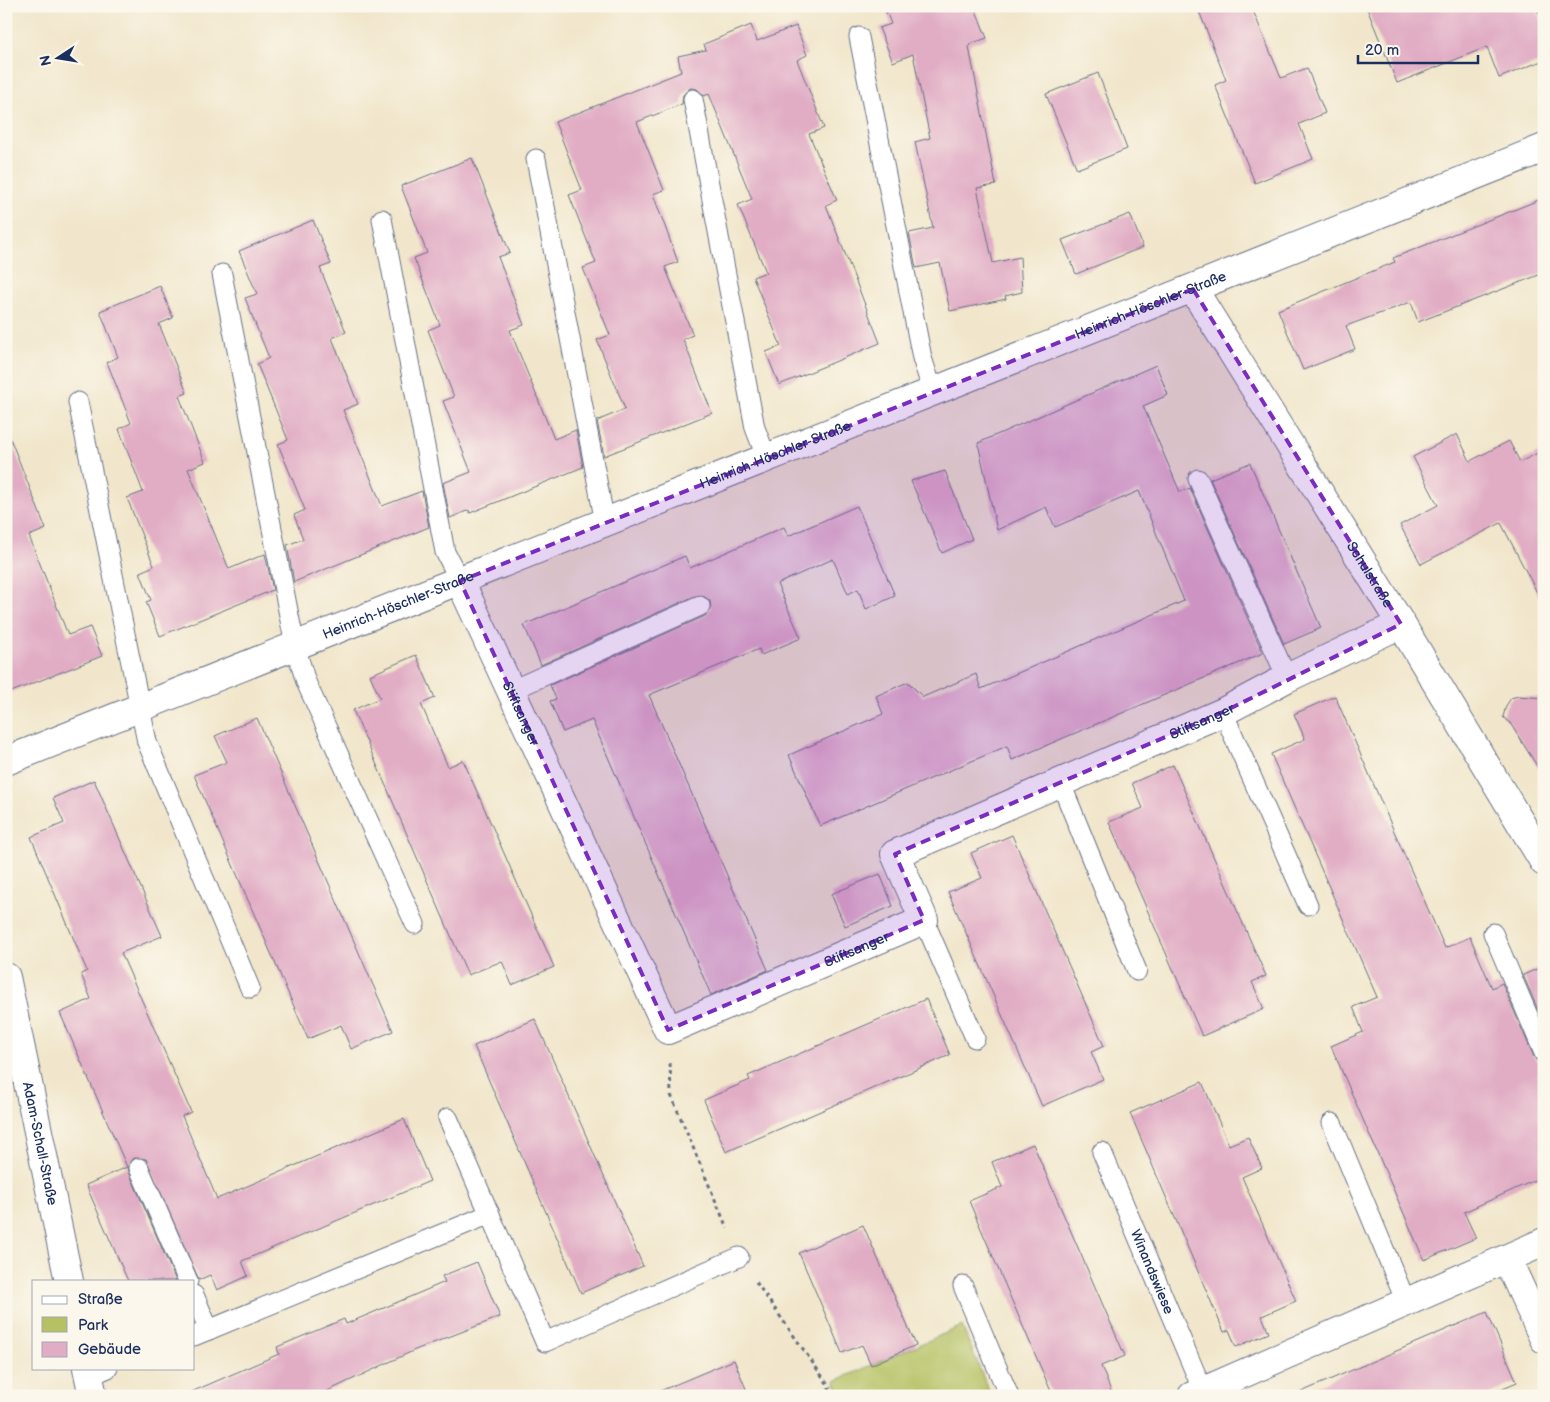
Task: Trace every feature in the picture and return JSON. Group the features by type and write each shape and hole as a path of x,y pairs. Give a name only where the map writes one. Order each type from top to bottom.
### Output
{"street":[{"name":"Heinrich-Höschler-Straße","path":"6,761 1544,148"},
{"name":"Schulstraße","path":"1193,289 1401,624 1544,862"},
{"name":"Stiftsanger","path":"460,581 668,1030 924,920 895,854 1223,712 1287,678 1401,624"},
{"name":"Adam-Schall-Straße","path":"6,977 69,1280"},
{"name":"Winandswiese","path":"1197,1393 1544,1242"},
{"path":"1507,1259 1544,1339"}],"lane":[{"path":"859,37 922,358 933,392"},
{"path":"693,98 755,428 767,458"},
{"path":"536,160 605,523"},
{"path":"382,219 445,552 460,581"},
{"path":"222,274 296,646 306,682 415,924"},
{"path":"78,402 147,742 250,988"},
{"path":"1198,479 1287,678"},
{"path":"512,690 700,606"},
{"path":"1223,712 1308,905"},
{"path":"1060,781 1137,971"},
{"path":"924,920 975,1038"},
{"path":"1493,933 1544,1053"},
{"path":"448,1118 545,1342 739,1257"},
{"path":"1332,1124 1406,1302"},
{"name":"Winandswiese","path":"1102,1152 1197,1393"},
{"path":"139,1168 188,1280"},
{"path":"195,1300 201,1333 490,1214"},
{"path":"964,1286 1009,1396"}],"path":[{"path":"668,1030 671,1095 739,1257 829,1386 830,1396"}],"highlighted area":[{"path":"1193,289 1401,624 1223,712 895,854 924,920 668,1030 460,581"}],"green space":[{"path":"962,1326 991,1396 842,1396 835,1381"}],"building":[{"path":"884,6 974,6 987,38 970,44 969,47 996,185 977,188 993,263 1020,257 1022,292 1005,296 1006,299 950,311 940,263 916,268 909,233 933,228 915,142 930,138 913,54 893,62 879,28 891,24"},
{"path":"1197,6 1251,6 1281,78 1307,68 1325,113 1299,124 1313,159 1255,183 1215,85 1226,80"},
{"path":"1366,6 1536,6 1544,26 1544,60 1499,78 1487,47 1397,83"},
{"path":"751,25 757,41 796,26 807,55 797,60 824,128 809,134 837,200 826,205 880,343 779,385 766,352 781,346 753,277 766,272 738,205 752,199 709,94 704,96 697,89 690,88 683,95 682,104 637,122 664,190 653,194 678,262 665,267 693,335 683,339 712,413 604,456 597,421 625,409 597,340 610,335 583,268 596,263 569,195 582,190 555,122 681,72 678,56 706,50 704,44"},
{"path":"1098,73 1127,149 1077,169 1046,94"},
{"path":"472,158 510,253 498,257 524,325 510,330 554,439 576,430 583,467 470,513 469,510 450,518 443,483 471,472 443,401 454,397 428,330 440,325 414,258 427,253 401,186"},
{"path":"1544,198 1544,273 1418,322 1411,302 1346,326 1355,349 1303,370 1278,310 1395,262 1393,258"},
{"path":"1130,214 1143,247 1076,274 1062,240"},
{"path":"313,220 331,264 320,268 346,332 332,338 358,404 343,410 382,506 422,491 429,527 294,582 287,545 303,539 294,515 305,510 278,444 288,440 257,364 269,358 245,298 257,294 239,251"},
{"path":"160,286 173,318 159,324 187,393 179,396 205,462 188,469 229,569 265,554 273,590 160,636 146,602 151,600 140,572 154,566 127,498 143,492 119,429 131,423 107,362 118,357 100,311"},
{"path":"1156,365 1168,395 1143,406 1180,492 1190,488 1263,653 1012,760 1007,746 820,826 789,755 883,714 876,696 908,682 923,697 976,674 981,689 1184,601 1139,491 1055,527 1046,507 997,530 978,443"},
{"path":"6,433 8,433 46,529 29,536 68,635 90,627 102,656 6,694"},
{"path":"1457,434 1470,461 1509,441 1520,462 1544,450 1544,606 1501,523 1421,564 1400,525 1438,505 1413,457"},
{"path":"1250,463 1321,628 1284,644 1210,479"},
{"path":"945,471 972,539 942,553 911,481"},
{"path":"857,506 895,596 866,609 858,589 848,594 833,559 777,584 801,638 761,655 759,649 649,695 768,970 711,995 592,720 563,732 550,701 556,699 550,685 705,616 711,608 710,601 702,595 695,596 541,665 524,625 685,556 690,568 784,527 788,536"},
{"path":"416,655 435,698 421,704 448,767 463,760 554,967 512,985 502,961 468,975 353,710 380,698 370,675"},
{"path":"1335,696 1445,948 1470,937 1492,988 1502,983 1534,1057 1538,1062 1544,1064 1544,1176 1464,1212 1476,1238 1424,1260 1331,1046 1363,1032 1353,1007 1377,997 1271,754 1305,739 1294,714"},
{"path":"1518,696 1544,698 1544,777 1510,723 1503,717 1506,706 1511,698"},
{"path":"257,718 393,1031 351,1049 341,1025 308,1039 194,775 227,762 215,736"},
{"path":"1173,765 1266,976 1252,982 1264,1009 1202,1036 1109,822 1143,808 1132,783"},
{"path":"94,780 162,936 121,953 191,1112 182,1116 217,1199 404,1119 430,1181 242,1261 248,1276 217,1290 210,1275 199,1280 146,1159 134,1158 128,1166 129,1172 176,1280 128,1280 86,1185 127,1167 60,1013 91,999 81,974 87,971 31,837 64,823 53,798"},
{"path":"1012,835 1104,1046 1091,1052 1103,1079 1042,1106 948,892 982,878 971,853"},
{"path":"880,874 893,906 845,926 831,894"},
{"path":"1544,966 1544,1024 1523,975"},
{"path":"926,999 950,1055 726,1152 704,1100 750,1080 748,1076"},
{"path":"535,1019 643,1266 581,1293 474,1046"},
{"path":"1202,1082 1229,1145 1248,1137 1262,1168 1242,1177 1296,1301 1262,1316 1269,1333 1236,1347 1229,1330 1224,1332 1130,1113"},
{"path":"1033,1144 1125,1356 1101,1366 1113,1396 1053,1396 969,1201 1002,1187 992,1162"},
{"path":"863,1225 916,1345 871,1365 862,1345 842,1353 799,1253"},
{"path":"477,1262 500,1317 415,1350 317,1396 182,1396 279,1354 277,1347 344,1319 346,1324 445,1282 442,1276"},
{"path":"1487,1312 1517,1382 1484,1396 1292,1396"},
{"path":"734,1360 749,1396 648,1396"}]}
